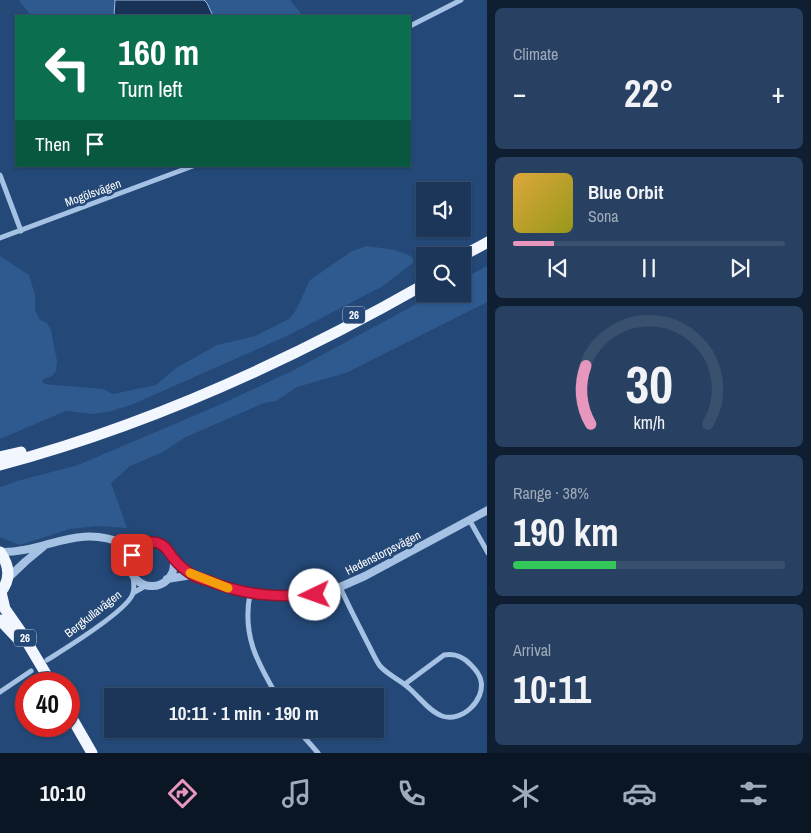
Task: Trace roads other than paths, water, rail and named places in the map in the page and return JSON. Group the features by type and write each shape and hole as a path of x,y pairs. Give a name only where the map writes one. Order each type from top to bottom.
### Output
{"highway":[{"path":"471,251 487,242"},
{"path":"471,258 487,249"},
{"name":"26","path":"0,457 83,433 167,403 282,353 416,281"},
{"name":"26","path":"0,466 122,427 221,388 338,332 416,289"},
{"path":"0,552 8,568 8,578"},
{"name":"26","path":"8,578 6,586 1,593 5,609 45,672"},
{"name":"26","path":"0,620 27,652 39,672"},
{"path":"80,732 92,753"},
{"path":"77,737 86,753"}],"street":[{"path":"411,25 449,3 461,0"},
{"name":"Mogölsvägen","path":"0,238 191,167"},
{"path":"0,175 21,230"},
{"name":"Hedenstorpsvägen","path":"173,558 192,575 250,594 280,596 315,595 365,576 487,510"},
{"path":"470,520 487,553"},
{"path":"0,552 19,552 70,538 94,536 109,538 124,544 153,542 164,546 173,558 173,569 167,579"},
{"path":"130,561 136,550 146,543"},
{"path":"8,578 47,544"},
{"path":"124,544 133,574 139,581 147,585"},
{"name":"Bergkullavägen","path":"47,660 78,641 125,605 133,593 133,574"},
{"path":"133,593 147,585 158,584 167,579 192,575"},
{"path":"340,587 379,665 391,676 406,684 435,712 444,717 451,717 468,711 479,698 482,682 480,676 469,663 459,656 451,654 444,655 406,684"},
{"path":"250,594 247,624 250,640 272,688"},
{"path":"0,692 30,671"},
{"path":"306,738 318,753"}]}
